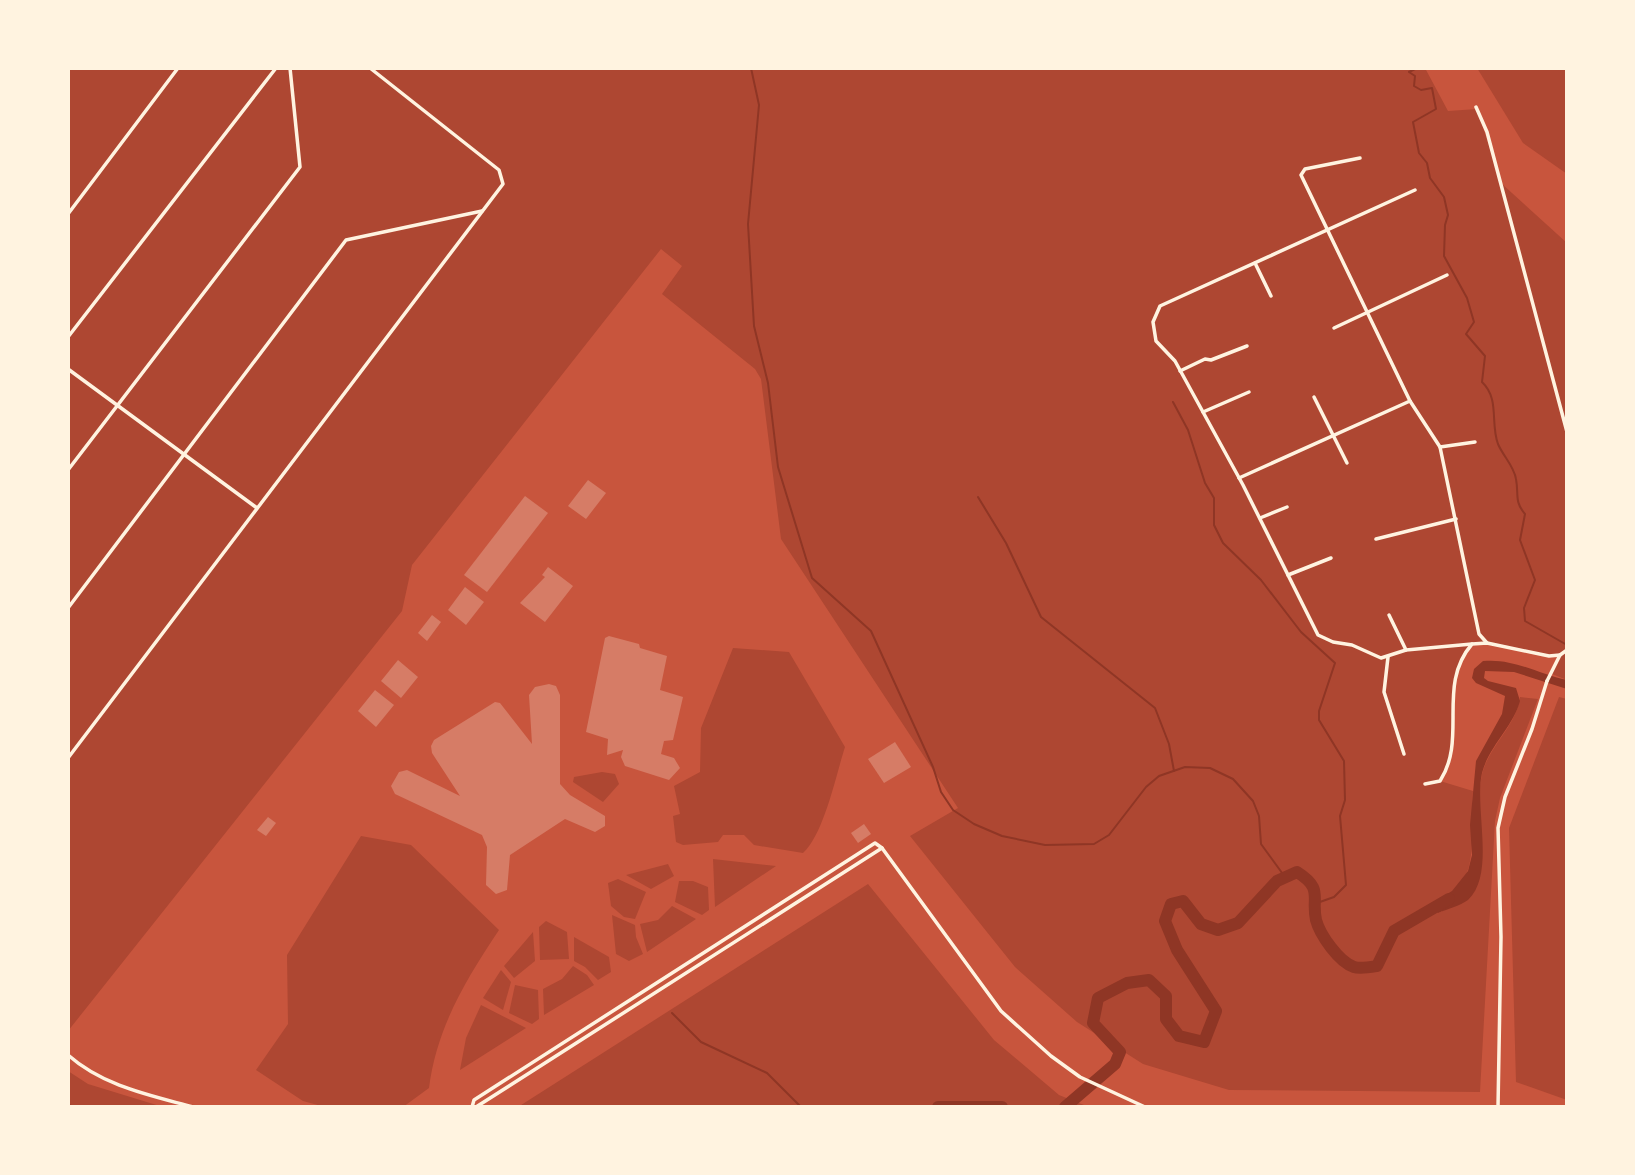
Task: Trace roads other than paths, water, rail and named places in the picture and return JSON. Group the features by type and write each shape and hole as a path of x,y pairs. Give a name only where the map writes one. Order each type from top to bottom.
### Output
{"street":[{"path":"68,214 178,68"},
{"path":"68,337 276,68"},
{"path":"68,470 300,167 290,68"},
{"path":"68,758 503,184 499,170 370,68"},
{"path":"1476,107 1487,132 1567,432"},
{"path":"1360,158 1302,171 1303,180 1410,401 1440,447 1479,634 1487,643"},
{"path":"1415,190 1160,306 1153,322 1156,341 1180,371 1203,412 1318,635 1334,642 1352,645 1374,656 1388,657 1406,650 1487,643 1549,656 1560,655"},
{"path":"68,608 346,240 482,211"},
{"path":"1255,264 1271,296"},
{"path":"1334,328 1447,275"},
{"path":"1180,371 1205,359 1211,360 1247,346"},
{"path":"68,369 257,508"},
{"path":"1203,412 1249,392"},
{"path":"1314,397 1347,463"},
{"path":"1239,478 1410,401"},
{"path":"1440,447 1475,442"},
{"path":"1259,518 1287,506"},
{"path":"1376,538 1456,519"},
{"path":"1288,575 1331,558"},
{"path":"1389,615 1406,650"},
{"path":"1425,784 1440,781 1450,766 1454,674 1461,657 1472,644"},
{"path":"1500,1107 1498,828 1505,797 1532,729 1550,673 1560,655 1567,650"},
{"path":"1388,657 1384,692 1404,754"},
{"path":"474,1107 474,1100 875,843 882,848 1001,1011 1051,1056 1080,1077 1145,1107"},
{"path":"474,1107 882,848"},
{"path":"68,1055 89,1073 104,1080 193,1107"}],"waterway":[{"path":"751,68 759,105 748,224 754,326 768,383 778,467 812,578 871,631 933,767 941,792 953,810 974,824 1002,836 1045,845 1094,844 1109,835 1146,787 1159,776 1185,767 1210,768 1233,779 1253,801 1259,816 1261,844 1285,877"},
{"path":"1417,68 1409,72 1415,76 1414,86 1421,90 1432,88 1436,109 1413,122 1419,153 1427,163 1430,178 1444,197 1448,215 1444,256 1467,298 1474,322 1466,334 1485,356 1482,382 1491,396 1498,444 1515,474 1518,501 1525,514 1520,540 1535,580 1524,608 1525,621 1567,645"},
{"path":"1173,402 1188,430 1205,483 1214,498 1214,525 1223,543 1261,580 1301,632 1335,663 1319,711 1319,720 1344,761 1345,800 1340,816 1346,885 1334,897 1317,903"},
{"path":"978,497 1006,543 1041,617 1155,708 1169,744 1174,771"},
{"path":"1065,1107 1115,1064 1120,1052 1093,1023 1098,998 1127,983 1149,980 1166,996 1166,1019 1179,1036 1204,1042 1216,1011 1177,950 1165,921 1171,904 1183,901 1201,924 1218,930 1238,923 1277,881 1297,872 1311,883 1314,889 1316,920 1326,940 1348,964 1362,968 1377,966 1394,931 1449,899"},
{"path":"672,1013 701,1042 767,1073 801,1107"},
{"path":"68,1105 74,1107"},
{"path":"938,1107 1002,1107"}]}
